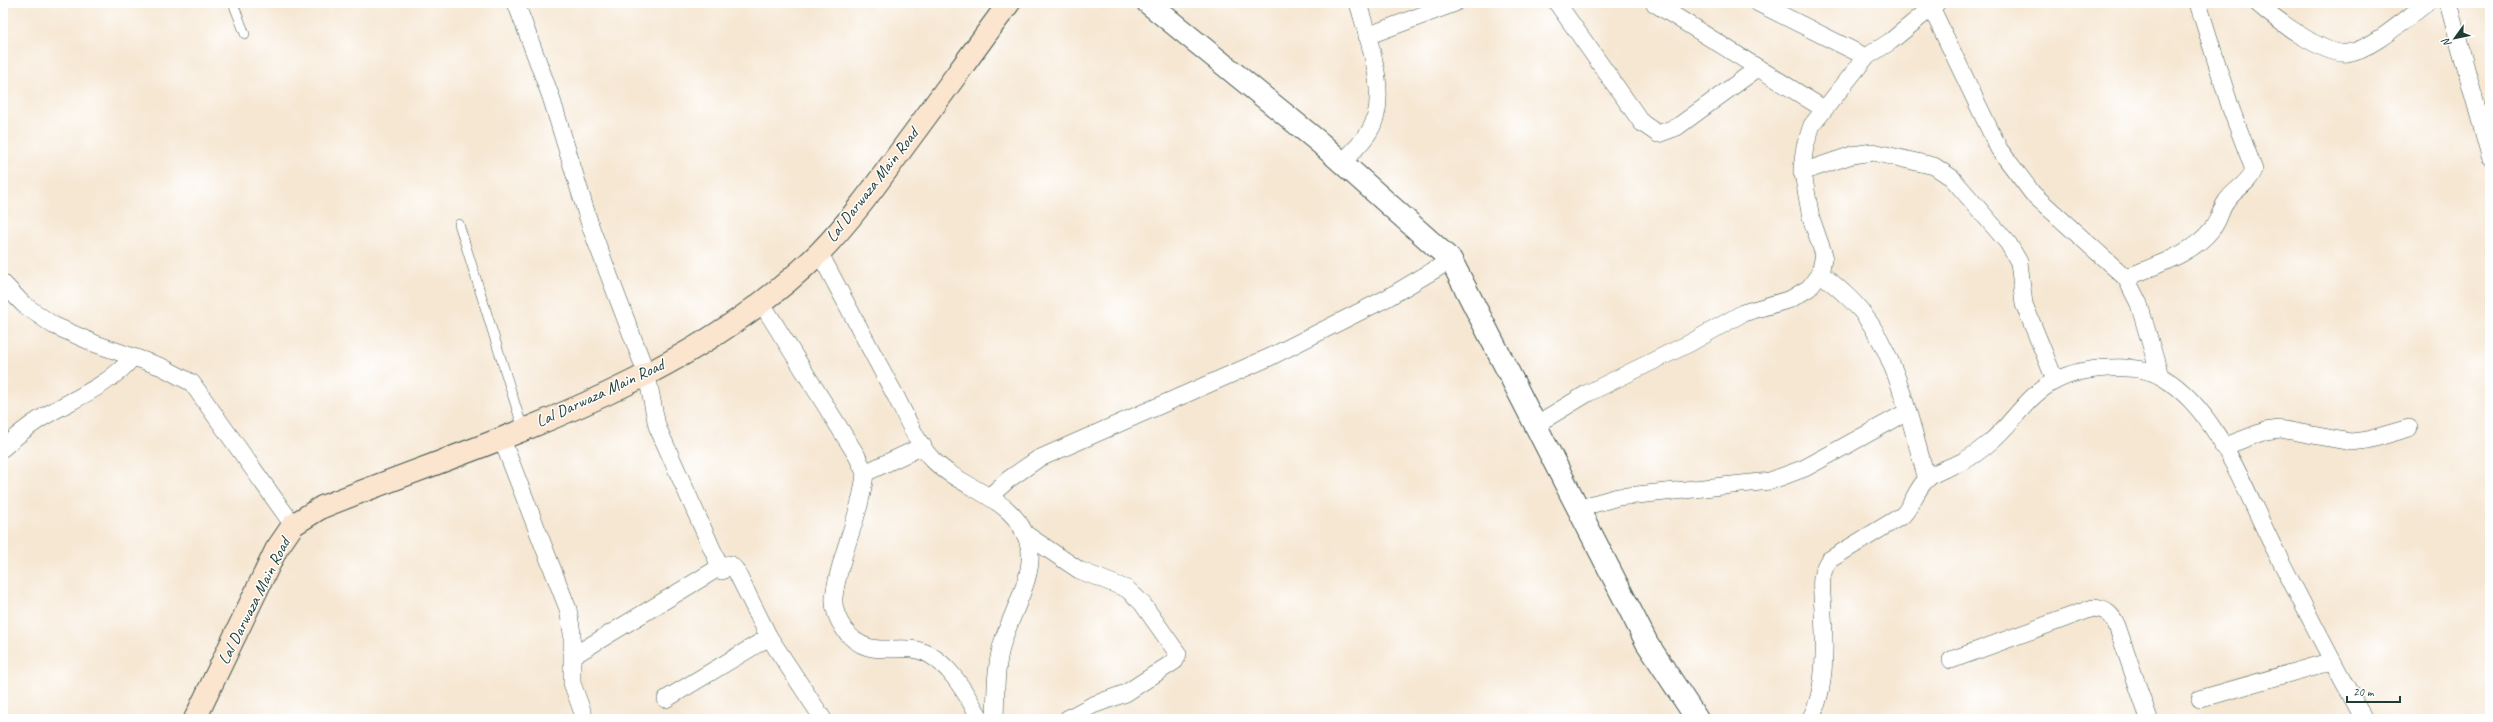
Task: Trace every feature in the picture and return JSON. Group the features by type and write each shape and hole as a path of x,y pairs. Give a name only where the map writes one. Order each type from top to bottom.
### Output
{"main road":[{"name":"Lal Darwaza Main Road","path":"195,719 276,550 293,525 322,507 568,412 647,375 751,310 819,252 852,216 1009,3"}],"street":[{"path":"516,3 551,97 591,228 647,375 657,426 721,569"},
{"path":"1148,3 1342,163 1451,260 1537,424 1647,643 1697,719"},
{"path":"1342,163 1370,132 1378,107 1377,80 1358,3"},
{"path":"1367,36 1454,3"},
{"path":"1557,3 1642,123 1658,134 1677,127 1758,68"},
{"path":"1654,3 1824,109"},
{"path":"1758,3 1866,57"},
{"path":"2126,278 2177,256 2203,240 2213,228 2226,201 2250,179 2254,170 2231,110 2198,3"},
{"path":"2257,3 2317,44 2334,52 2346,54 2375,41 2427,3"},
{"path":"2448,3 2490,156"},
{"path":"1537,424 1588,393 1690,343 1743,313 1791,299 1809,288 1820,273 1824,255 1811,218 1802,172 1805,146 1812,125 1866,57 1892,41 1933,5 1999,149 2033,194 2126,278 2139,304 2160,376"},
{"path":"1802,172 1863,152 1873,152 1934,166 1948,174 2008,243 2019,262 2024,304 2055,380"},
{"path":"819,252 923,446 942,468 990,496 1016,519 1029,546 1030,561 1026,580 1002,642 997,669 995,719"},
{"path":"990,496 1009,479 1038,459 1270,357 1387,298 1451,260"},
{"path":"1820,273 1850,298 1880,339 1895,372 1927,479"},
{"path":"3,283 23,304 53,326 96,344 179,374 192,383 293,525"},
{"path":"761,302 857,456 865,473 834,598 840,622 849,635 868,648 916,651 938,660 956,681 981,719"},
{"path":"3,448 39,420 121,372 133,357"},
{"path":"1810,719 1820,692 1824,614 1821,583 1824,568 1829,560 1903,515 1910,507 1927,479 1964,461 1990,443 2021,407 2038,391 2055,380 2073,373 2094,369 2127,368 2160,376 2181,391 2203,414 2223,447 2332,661 2364,719"},
{"path":"1579,508 1618,497 1770,481 1805,468 1907,412"},
{"path":"2223,447 2250,436 2280,429 2350,442 2368,440 2409,428"},
{"path":"501,437 563,592 571,621 573,656 572,683 585,719"},
{"path":"865,473 923,446"},
{"path":"1024,533 1079,570 1127,589 1142,603 1178,654 1175,661 1131,690 1094,705 1067,719"},
{"path":"573,656 730,564 735,569 769,637 823,719"},
{"path":"1950,660 2093,608 2102,609 2113,616 2149,719"},
{"path":"666,699 769,637"},
{"path":"2200,699 2332,661"}],"lane":[{"path":"233,3 245,34"},
{"path":"459,224 523,429"}]}
